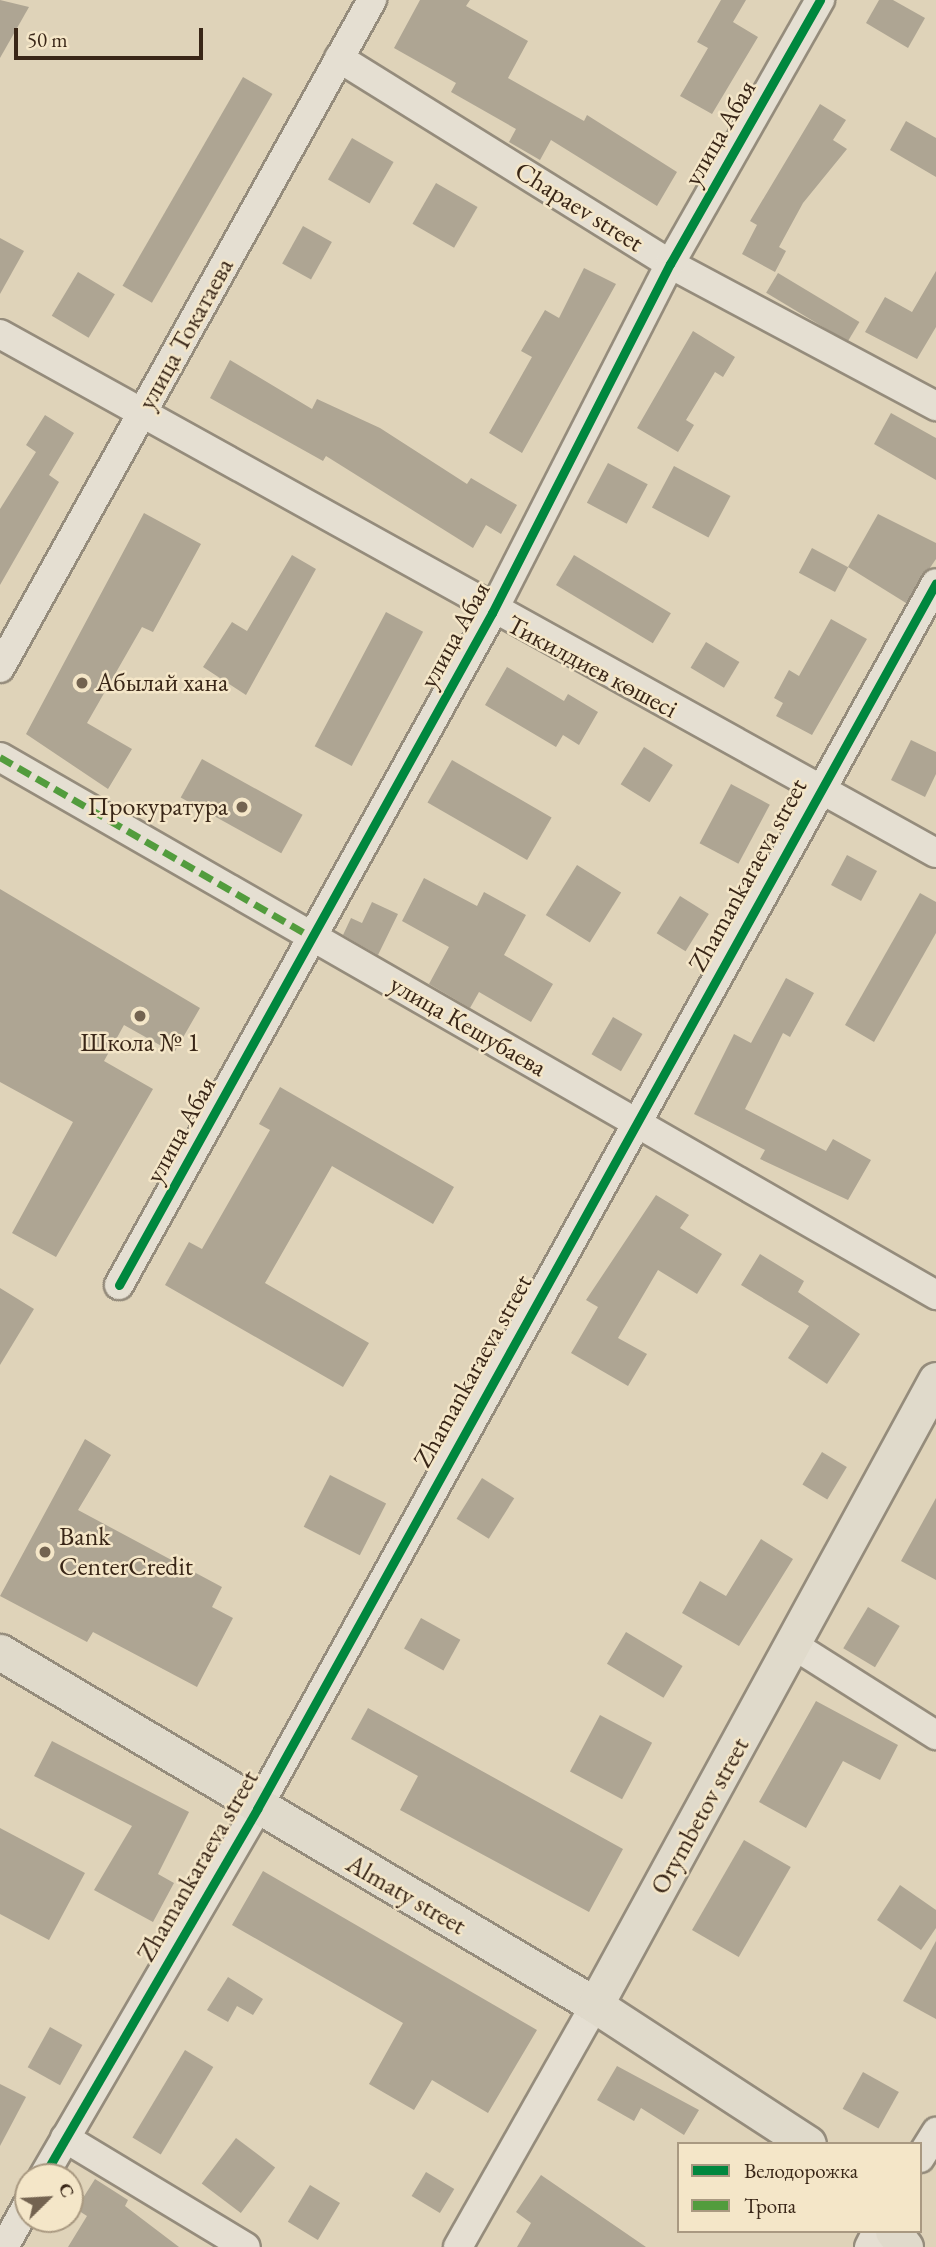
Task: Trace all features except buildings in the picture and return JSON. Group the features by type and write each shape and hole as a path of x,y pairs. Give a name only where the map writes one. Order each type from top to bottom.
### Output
{"main road":[{"name":"Orymbetov street","path":"595,2005 795,1646 936,1380"},
{"name":"Almaty street","path":"0,1652 257,1809 595,2005 805,2142"}],"street":[{"name":"улица Токатаева","path":"0,668 372,0"},
{"name":"улица Абая","path":"119,1285 492,613 670,264 820,0"},
{"name":"Chapaev street","path":"339,58 670,264 936,406"},
{"name":"Тикилдиев көшесі","path":"0,334 492,613 936,853"},
{"name":"Zhamankaraeva street","path":"51,2163 257,1809 634,1120 936,583"},
{"name":"улица Кешубаева","path":"0,757 936,1296"},
{"path":"795,1646 936,1735"},
{"name":"Orymbetov street","path":"458,2247 595,2005"},
{"path":"922,2155 936,2132"},
{"path":"65,2138 246,2247"},
{"path":"4,2247 14,2229"}],"marked path":[{"path":"0,757 312,937"}],"cycle path":[{"path":"119,1285 492,613 670,264 820,0"},
{"path":"51,2163 257,1809 936,583"}],"place":[{"name":"Абылай хана","path":"82,683"},
{"name":"Прокуратура","path":"242,807"},
{"name":"Школа № 1","path":"140,1016"},
{"name":"Bank CenterCredit","path":"45,1552"}]}
